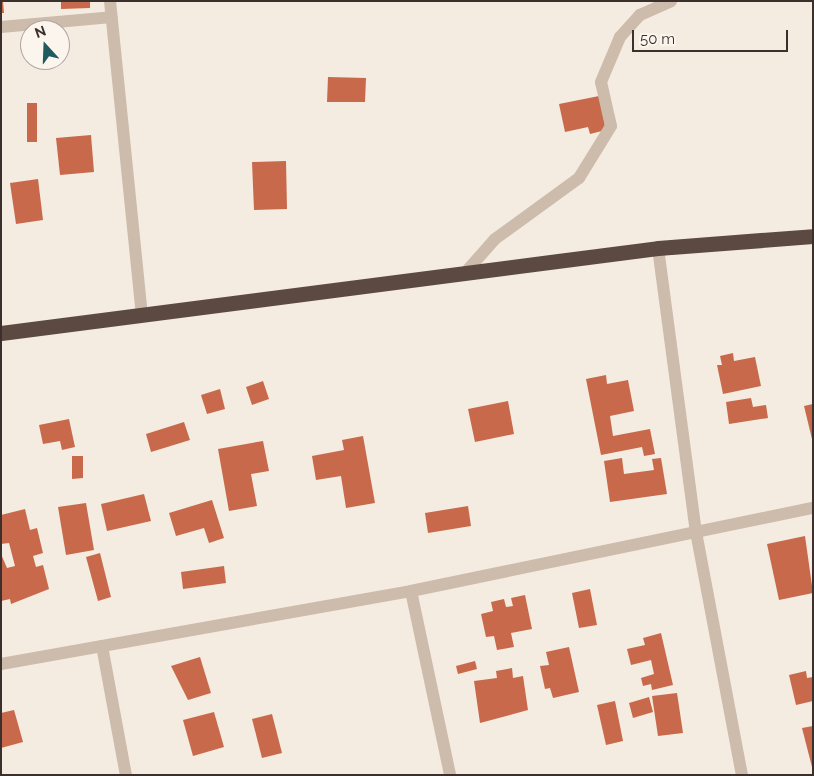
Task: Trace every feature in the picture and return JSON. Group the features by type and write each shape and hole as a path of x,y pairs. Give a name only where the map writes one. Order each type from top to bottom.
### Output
{"highway":[{"path":"1,333 658,248 813,236"}],"street":[{"path":"110,1 142,314"},
{"path":"466,273 496,239 579,178 611,126 602,82 620,37 640,14 671,1"},
{"path":"1,27 112,17"},
{"path":"658,248 696,532 742,775"},
{"path":"1,664 411,591 813,508"},
{"path":"411,591 450,775"},
{"path":"102,646 126,775"}],"building":[{"path":"1,1 3,1 4,13 1,13"},
{"path":"61,1 90,1 90,8 61,9"},
{"path":"328,77 366,78 365,102 327,102"},
{"path":"599,96 606,130 590,134 588,127 565,132 559,104"},
{"path":"27,103 37,103 37,142 27,142"},
{"path":"91,135 94,172 60,175 56,138"},
{"path":"286,161 287,209 254,210 252,162"},
{"path":"38,179 43,220 16,224 10,183"},
{"path":"733,353 734,361 755,357 761,386 723,394 717,365 722,365 720,356"},
{"path":"606,375 607,384 628,380 634,411 610,416 613,436 650,429 655,454 644,456 642,447 601,455 586,379"},
{"path":"263,381 269,399 252,405 246,387"},
{"path":"220,389 225,409 207,414 201,395"},
{"path":"751,398 753,407 766,405 768,418 729,424 726,402"},
{"path":"508,401 514,434 475,442 468,409"},
{"path":"813,404 813,439 812,439 804,406"},
{"path":"69,419 75,447 62,450 60,441 43,444 39,425"},
{"path":"184,422 190,440 151,452 146,434"},
{"path":"363,436 375,503 346,508 341,476 316,480 312,456 344,450 342,440"},
{"path":"263,441 269,471 251,474 257,506 229,511 218,449"},
{"path":"72,456 83,456 83,478 72,479"},
{"path":"622,458 624,474 654,470 652,459 661,458 667,494 610,502 604,461"},
{"path":"144,494 151,521 107,531 101,504"},
{"path":"212,500 224,538 209,543 204,528 176,536 169,513"},
{"path":"86,503 94,550 66,555 58,507"},
{"path":"468,506 471,526 428,533 425,513"},
{"path":"25,509 30,530 37,528 43,553 33,556 36,567 43,565 49,589 11,604 10,599 1,601 1,554 7,568 15,566 9,543 1,544 1,515"},
{"path":"805,536 813,593 779,600 767,544"},
{"path":"100,553 111,597 98,601 86,557"},
{"path":"224,566 226,583 183,589 181,572"},
{"path":"590,589 597,625 579,628 572,593"},
{"path":"525,595 532,629 511,633 514,647 497,650 494,636 486,637 481,614 493,611 491,602 504,599 506,607 513,606 511,598"},
{"path":"661,633 673,685 652,690 651,684 643,686 641,678 654,674 651,660 631,665 627,649 645,645 643,638"},
{"path":"569,647 579,692 553,698 550,688 545,689 540,666 549,665 546,652"},
{"path":"200,657 211,693 188,700 171,666"},
{"path":"475,661 477,669 458,674 456,666"},
{"path":"512,668 513,678 523,676 528,710 480,723 474,681 497,678 496,671"},
{"path":"806,671 807,678 813,677 813,701 796,705 789,675"},
{"path":"677,693 683,733 658,736 652,696"},
{"path":"649,697 653,712 633,718 629,703"},
{"path":"615,701 623,741 606,745 597,705"},
{"path":"14,710 23,742 1,748 1,713"},
{"path":"214,712 224,747 193,756 183,720"},
{"path":"272,714 282,753 262,758 252,719"},
{"path":"813,726 813,767 812,767 802,728"}]}
